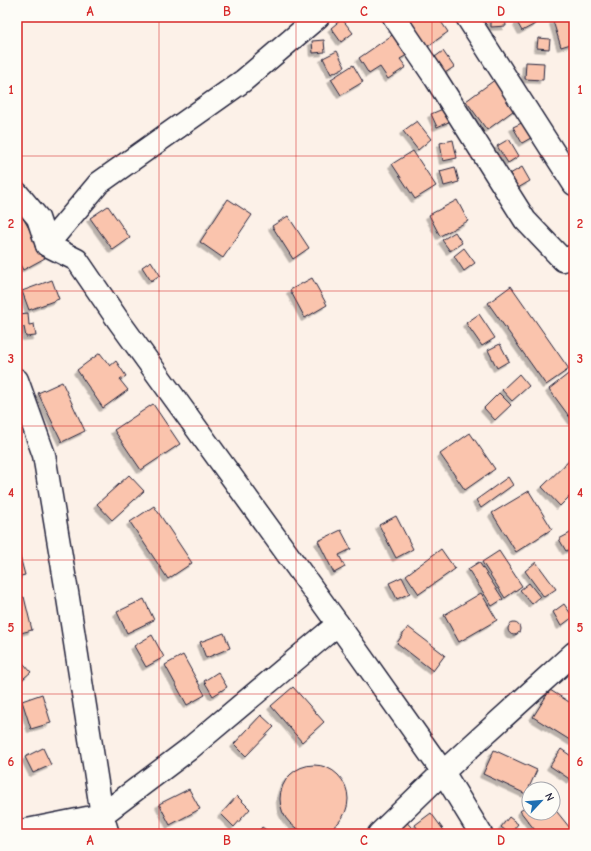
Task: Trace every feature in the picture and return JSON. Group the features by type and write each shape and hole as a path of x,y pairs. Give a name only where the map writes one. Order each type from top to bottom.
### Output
{"street":[{"path":"47,245 99,184 243,81 318,17"},
{"path":"394,17 436,78 525,220 563,260 574,256"},
{"path":"467,17 574,184"},
{"path":"17,193 38,218 47,245 77,260 118,320 443,772 481,834"},
{"path":"17,380 44,455 105,825"},
{"path":"17,832 105,825 188,750 338,624"},
{"path":"379,834 443,772 574,654"}],"building":[{"path":"412,17 438,17 448,32 424,49 405,22"},
{"path":"491,17 505,17 506,26 491,27"},
{"path":"527,17 534,17 537,23 522,31 517,22"},
{"path":"566,17 574,17 574,43 561,47 553,21"},
{"path":"342,19 353,33 341,42 331,28"},
{"path":"398,31 412,52 400,59 406,67 388,79 380,67 369,74 359,58"},
{"path":"538,38 550,39 549,49 537,48"},
{"path":"324,40 325,52 313,53 312,41"},
{"path":"337,51 345,67 331,74 323,58"},
{"path":"443,51 454,67 442,75 431,60"},
{"path":"526,62 544,63 543,80 525,79"},
{"path":"353,65 363,82 341,95 331,79"},
{"path":"496,79 517,108 487,130 466,101"},
{"path":"445,108 451,121 437,127 431,114"},
{"path":"528,120 536,135 522,143 513,127"},
{"path":"417,121 431,139 418,150 403,131"},
{"path":"509,139 519,156 508,163 497,146"},
{"path":"453,140 457,158 443,161 440,143"},
{"path":"413,151 436,186 415,199 392,164"},
{"path":"455,167 459,182 444,186 440,171"},
{"path":"522,167 530,181 518,188 510,174"},
{"path":"228,199 252,215 223,258 200,242"},
{"path":"457,200 468,221 440,236 429,215"},
{"path":"108,206 130,238 113,250 90,218"},
{"path":"21,214 45,258 23,270 17,259 17,216"},
{"path":"288,216 309,248 293,259 272,226"},
{"path":"455,232 462,243 450,251 442,240"},
{"path":"464,248 475,263 464,271 454,256"},
{"path":"151,261 160,275 151,281 142,267"},
{"path":"312,278 327,305 305,318 290,290"},
{"path":"52,280 59,299 29,310 22,291"},
{"path":"511,286 569,369 546,385 488,303"},
{"path":"28,313 29,325 34,324 36,336 26,337 24,327 21,328 19,314"},
{"path":"479,314 495,338 482,346 466,323"},
{"path":"500,344 509,361 497,368 488,350"},
{"path":"100,353 110,366 116,361 126,376 120,380 128,390 103,408 77,370"},
{"path":"572,371 574,374 574,423 549,389"},
{"path":"519,374 529,386 512,401 502,390"},
{"path":"62,382 85,431 62,442 38,393"},
{"path":"499,393 511,405 495,420 484,408"},
{"path":"153,404 180,444 141,470 114,430"},
{"path":"470,433 495,469 465,490 440,454"},
{"path":"574,456 574,496 572,494 560,506 542,487"},
{"path":"129,475 144,491 112,520 97,504"},
{"path":"508,477 513,485 481,508 476,500"},
{"path":"529,491 552,529 516,552 492,513"},
{"path":"154,506 192,563 168,579 130,522"},
{"path":"396,516 413,549 396,558 379,525"},
{"path":"341,530 351,549 339,555 345,567 334,573 318,541"},
{"path":"574,531 574,547 566,551 559,539"},
{"path":"441,549 455,569 419,594 406,575"},
{"path":"499,551 522,586 505,598 482,562"},
{"path":"19,553 25,575 17,577 17,554"},
{"path":"479,562 503,599 492,606 468,569"},
{"path":"536,562 556,589 544,597 525,571"},
{"path":"402,577 410,593 397,599 389,583"},
{"path":"529,583 540,597 532,604 520,590"},
{"path":"481,593 497,620 459,642 444,615"},
{"path":"24,597 32,630 17,634 17,599"},
{"path":"144,599 154,620 127,633 117,612"},
{"path":"564,604 573,617 561,626 553,612"},
{"path":"512,623 516,623 520,629 516,635 512,635 508,631 508,627"},
{"path":"408,627 445,655 433,671 397,643"},
{"path":"224,633 230,648 206,658 200,642"},
{"path":"152,635 164,657 146,667 134,646"},
{"path":"183,655 205,695 187,705 165,665"},
{"path":"17,656 31,672 17,684"},
{"path":"218,672 227,687 213,696 204,681"},
{"path":"293,687 324,722 302,742 271,706"},
{"path":"550,690 574,705 573,742 533,717"},
{"path":"42,694 51,723 31,729 22,701"},
{"path":"261,715 274,727 246,756 234,744"},
{"path":"43,748 51,765 33,773 25,757"},
{"path":"561,749 574,758 574,777 571,780 550,766"},
{"path":"494,750 537,770 532,781 521,781 521,792 483,774"},
{"path":"314,765 327,768 338,775 345,786 348,799 345,812 338,823 327,830 314,833 301,830 290,823 283,812 280,799 283,786 290,775 301,768"},
{"path":"189,789 200,809 170,825 159,804"},
{"path":"237,796 250,809 234,827 221,814"},
{"path":"431,813 445,832 442,834 421,834 415,825"},
{"path":"509,817 518,824 510,834 501,827"},
{"path":"561,817 574,833 572,834 538,834 528,821 561,821"},
{"path":"404,819 417,834 386,834"},
{"path":"262,827 272,834 257,834"}]}
